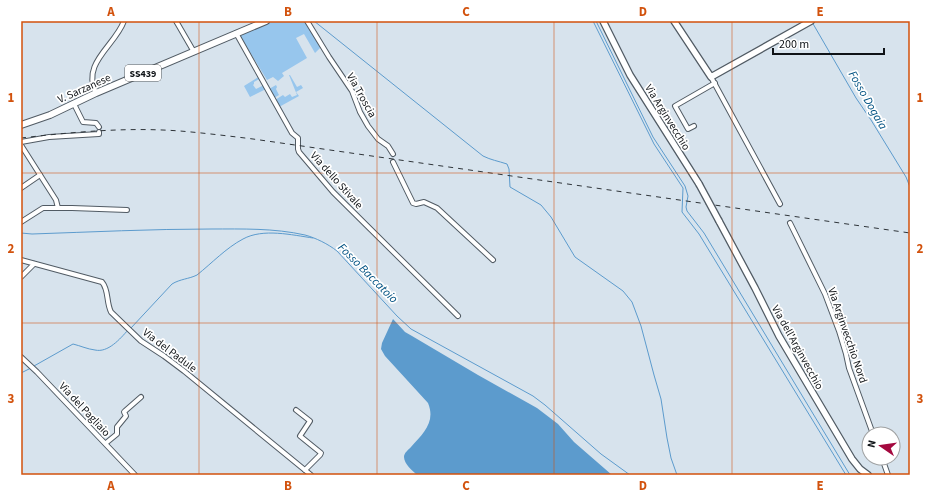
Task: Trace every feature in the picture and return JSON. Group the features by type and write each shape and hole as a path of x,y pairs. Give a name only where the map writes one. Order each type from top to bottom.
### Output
{"main road":[{"name":"V. Sarzanese","path":"21,125 50,115 96,93 266,21"},
{"name":"Via Arginvecchio","path":"603,21 630,75 699,184 719,221"},
{"path":"674,21 711,77 811,21"},
{"name":"Via dell'Arginvecchio","path":"719,221 779,336 803,378 852,459 860,469 868,475"}],"street":[{"path":"96,93 92,86 92,73 124,21"},
{"path":"176,21 194,52"},
{"name":"Via Troscia","path":"307,21 352,92 360,112 368,126 393,154"},
{"name":"Via dello Stivale","path":"236,33 292,133 298,138 299,152 332,192 458,316"},
{"path":"711,77 780,204"},
{"path":"694,126 688,129 675,106 715,83"},
{"path":"74,104 83,122 96,123 99,127"},
{"path":"21,142 49,137 99,133"},
{"path":"21,145 56,200 58,208"},
{"path":"392,162 412,203 416,204 424,202 437,208 493,260"},
{"path":"21,188 40,175"},
{"path":"21,222 43,208 127,210"},
{"name":"Via Arginvecchio Nord","path":"790,223 825,294 839,330 849,368 870,426"},
{"name":"Via del Padule","path":"21,260 102,282 106,290 111,312 146,345 160,353 184,371 311,475"},
{"path":"21,277 34,264"},
{"name":"Via del Pagliaio","path":"21,357 136,475"},
{"path":"106,443 117,434 117,427 126,416 124,412 141,397"},
{"path":"296,410 310,421 300,436 320,453 320,455 305,470"}],"shaded area":[{"path":"272,21 305,21 321,47 315,53 304,34 296,38 307,58 282,73 284,76 278,81 273,77 267,80 240,36"},
{"path":"289,75 297,87 301,85 303,88 296,92 299,96 279,107 275,100 283,95 285,97 290,94 292,97 297,95"},
{"path":"260,76 261,78 254,82 253,85 256,89 264,85 266,89 250,97 244,86"},
{"path":"276,85 279,95 274,98 269,89"},
{"path":"393,319 405,332 537,408 558,424 574,442 612,475 417,475 407,465 404,460 404,456 427,427 430,410 428,403 385,356 381,349 382,343"}],"waterway":[{"path":"314,21 483,156 507,164 509,169 510,187 541,205 551,217 575,257 623,291 632,302 641,326 661,399 671,458 677,475"},
{"path":"593,21 654,144 683,188 682,212 699,234 846,475"},
{"path":"596,21 653,137 685,186 688,196 686,207 687,211 704,233 850,475"},
{"name":"Fosso Dogaia","path":"812,22 856,98 906,177 910,187"},
{"name":"Fosso Baccatoio","path":"21,233 246,229 282,231 313,238 337,251 397,316 411,329 533,396 601,454 630,475"},
{"path":"131,328 172,284 197,275 225,251 243,239 268,233 313,238"},
{"path":"34,366 73,344 92,350 105,349 113,344 128,330"},
{"path":"21,373 31,368"}],"railway":[{"path":"21,138 80,132 120,130 180,131 253,139 910,233"}]}
